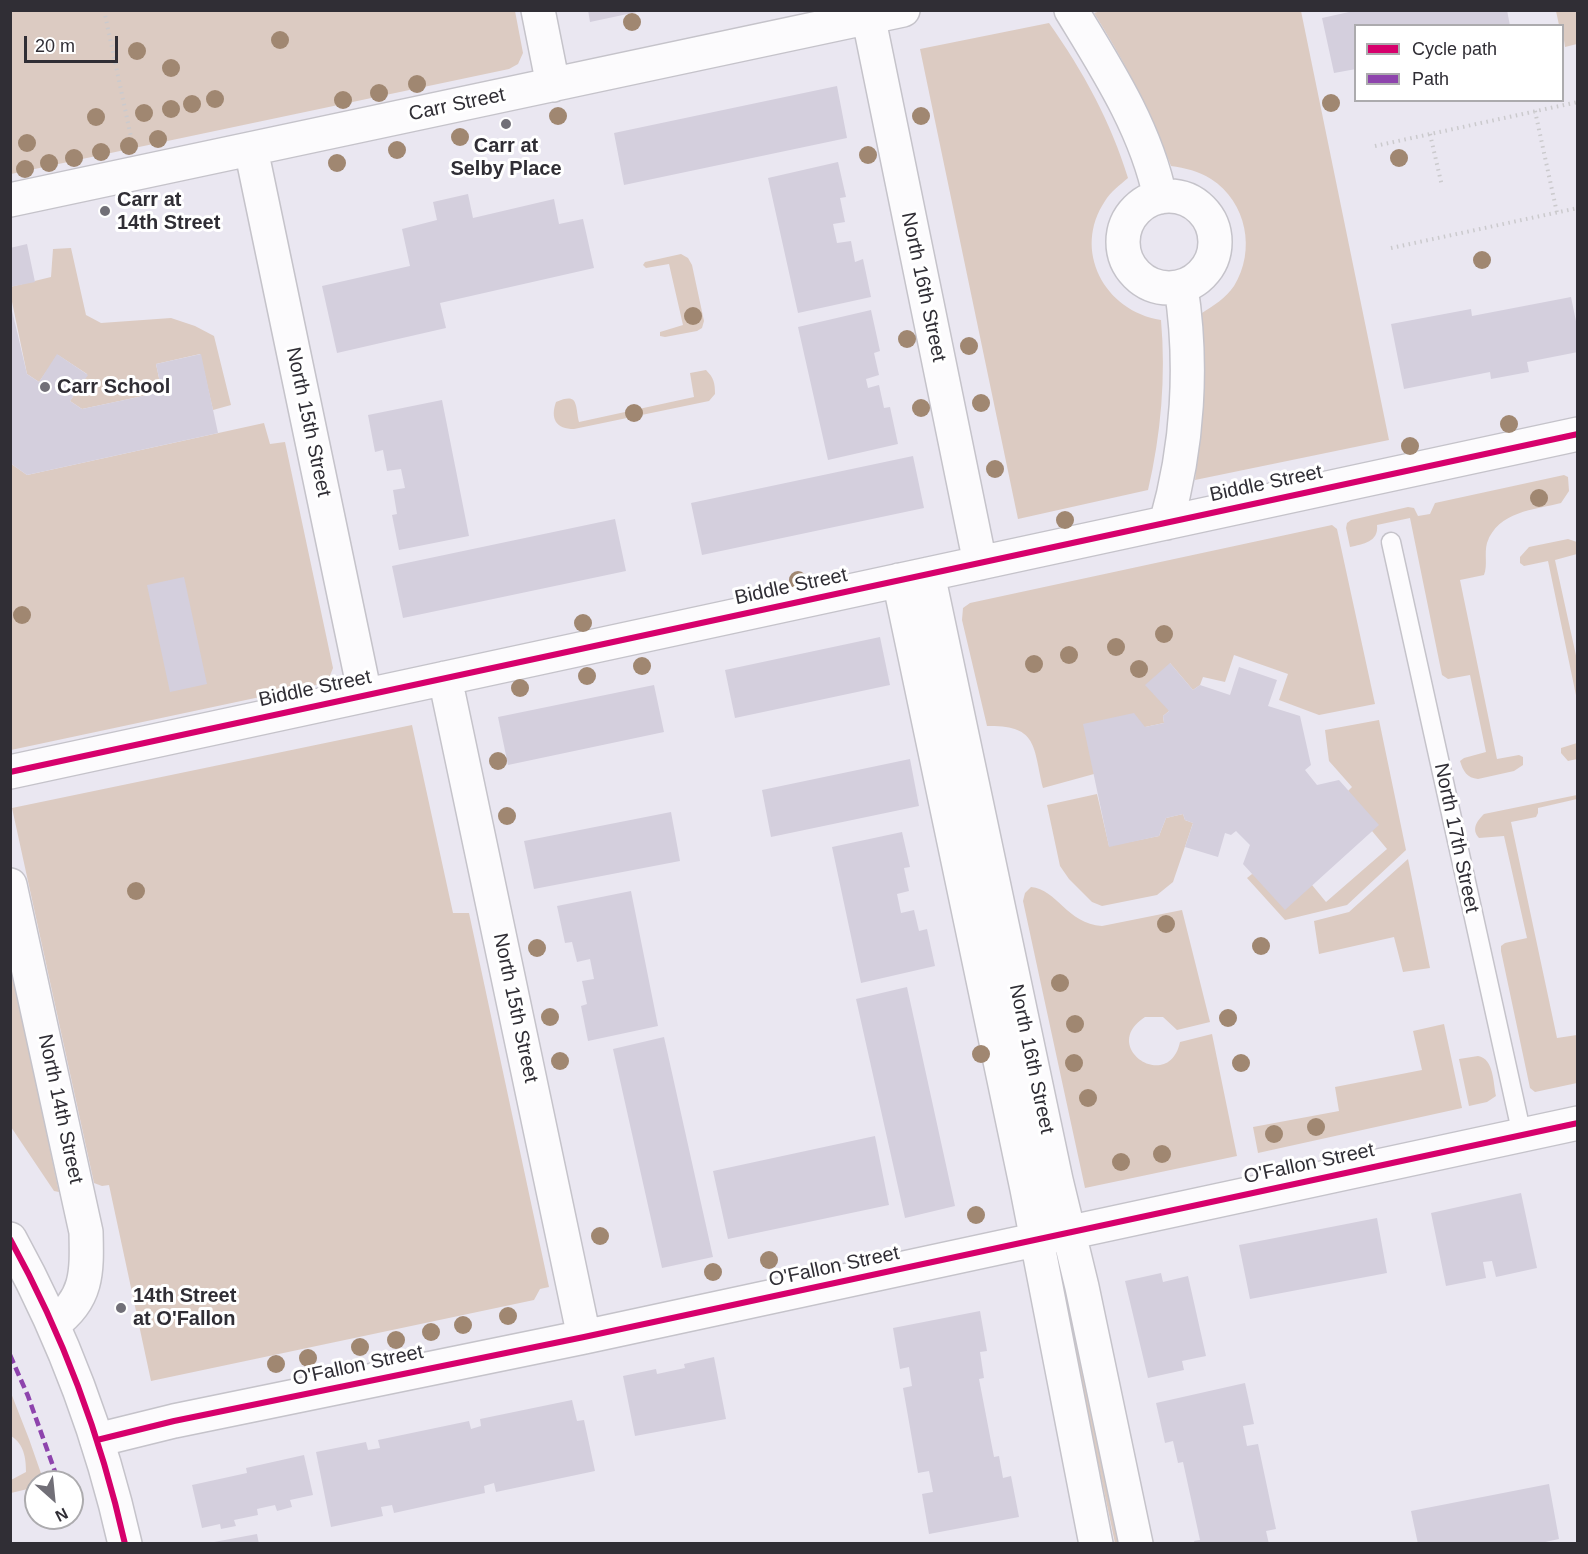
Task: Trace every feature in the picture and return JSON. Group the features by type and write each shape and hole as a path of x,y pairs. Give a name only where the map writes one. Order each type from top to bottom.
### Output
{"street":[{"path":"538,10 553,84"},
{"name":"Carr Street","path":"10,200 553,84 867,14 903,10"},
{"path":"1071,10 1112,78 1134,122 1148,154 1160,197"},
{"name":"North 16th Street","path":"867,14 980,563"},
{"name":"North 15th Street","path":"251,149 365,695"},
{"path":"1160,197 1178,197 1192,202 1204,212 1212,225 1215,240 1213,255 1207,268 1196,279 1181,286 1168,288 1153,285 1139,278 1124,252 1123,237 1127,222 1136,210 1160,197"},
{"path":"1166,523 1178,476 1186,397 1188,354 1181,286"},
{"name":"Biddle Street","path":"10,772 1578,434"},
{"name":"North 16th Street","path":"914,577 1069,1233 1136,1544"},
{"name":"North 16th Street","path":"914,577 1096,1544"},
{"name":"North 15th Street","path":"445,678 584,1337"},
{"name":"North 14th Street","path":"10,885 86,1232 85,1279 79,1298 67,1314 53,1324"},
{"name":"O'Fallon Street","path":"97,1440 174,1421 584,1337 1578,1123"},
{"path":"10,1239 53,1324 74,1372 97,1440 125,1544"}],"lane":[{"name":"North 17th Street","path":"1391,542 1522,1135"}],"path":[{"path":"104,10 131,137"},
{"path":"1375,146 1578,102"},
{"path":"1535,111 1557,213"},
{"path":"1430,134 1442,186"},
{"path":"1391,248 1578,208"}],"shaded area":[{"path":"1104,10 1301,11 1389,440 1195,480 1205,382 1202,313 1215,305 1231,290 1241,272 1245,258 1244,228 1233,200 1223,189 1202,174 1171,166 1136,87 1094,13"},
{"path":"10,11 515,11 523,53 518,64 509,69 11,174"},
{"path":"1556,11 1577,11 1577,44 1565,47 1564,24 1559,24"},
{"path":"1049,23 1095,98 1128,178 1107,197 1096,220 1092,239 1093,258 1099,276 1124,304 1141,314 1161,320 1163,362 1161,405 1148,490 1018,519 920,49"},
{"path":"71,248 86,315 101,323 171,318 195,326 214,336 231,405 213,410 200,354 156,364 162,392 82,409 70,401 87,374 58,355 39,382 27,374 10,287 51,277 53,249"},
{"path":"681,254 688,258 692,265 704,321 702,328 697,331 660,336 660,332 683,325 669,264 646,268 643,265 645,262"},
{"path":"706,370 715,387 715,394 709,401 574,429 559,425 554,418 556,402 563,399 572,399 575,402 579,422 694,397 690,373"},
{"path":"264,423 270,444 285,442 333,668 329,678 321,684 11,750 10,463 27,475"},
{"path":"1564,475 1568,477 1569,491 1561,503 1529,510 1499,524 1487,543 1484,575 1460,580 1497,759 1519,755 1523,757 1523,765 1514,771 1474,778 1466,773 1460,761 1486,752 1470,675 1448,679 1442,675 1410,518 1377,525 1373,539 1350,547 1347,523 1351,520 1408,507 1414,508 1418,516 1430,514 1435,503"},
{"path":"1332,525 1337,529 1375,704 1319,715 1279,700 1288,674 1234,655 1225,682 1203,677 1200,685 1193,690 1170,663 1169,711 1163,716 1164,723 1145,727 1094,774 1043,788 1034,750 1024,734 1016,729 987,726 962,620 963,608 970,603"},
{"path":"1568,539 1577,542 1577,554 1555,560 1577,660 1577,700 1548,561 1524,566 1520,563 1520,557 1529,547"},
{"path":"1379,720 1406,850 1347,905 1285,920 1247,878 1252,874 1312,885 1326,902 1387,849 1372,831 1348,791 1352,787 1329,761 1325,730"},
{"path":"412,725 453,913 469,913 549,1287 540,1289 534,1300 151,1381 109,1185 102,1186 94,1183 12,808"},
{"path":"1577,743 1577,759 1568,761 1561,753 1561,748"},
{"path":"1097,794 1109,846 1159,836 1166,818 1183,814 1185,820 1193,823 1173,882 1157,895 1102,906 1092,902 1069,879 1060,866 1047,805"},
{"path":"1577,795 1577,799 1538,808 1536,817 1511,822 1557,1038 1577,1035 1577,1083 1535,1092 1530,1088 1501,951 1501,946 1505,943 1527,938 1504,836 1479,838 1475,828 1484,814"},
{"path":"1408,859 1430,968 1403,972 1394,937 1319,954 1314,921 1349,912"},
{"path":"1031,887 1048,894 1080,919 1102,926 1182,910 1210,1022 1177,1030 1163,1017 1145,1017 1133,1029 1129,1041 1133,1052 1141,1060 1152,1065 1163,1064 1173,1057 1180,1042 1212,1034 1237,1156 1085,1188 1023,901 1025,893"},
{"path":"10,960 59,1192 54,1191 11,1127"},
{"path":"1444,1024 1462,1108 1258,1153 1253,1127 1339,1111 1335,1087 1422,1070 1413,1031"},
{"path":"1478,1056 1490,1066 1496,1096 1487,1102 1469,1106 1459,1059"},
{"path":"1082,1333 1126,1543 1115,1543 1071,1335"},
{"path":"11,1393 40,1470 26,1470 23,1452 19,1443 11,1436"},
{"path":"24,1473 24,1490 11,1493 11,1480"}],"building":[{"path":"588,10 637,10 637,12 590,22"},
{"path":"1358,10 1507,10 1510,24 1354,24 1354,69 1334,73 1322,18"},
{"path":"837,86 847,138 624,185 614,133"},
{"path":"838,162 846,197 840,198 845,222 833,224 837,243 851,241 855,262 863,259 871,297 798,313 768,178"},
{"path":"468,194 473,218 554,199 559,224 583,219 594,268 440,303 446,328 337,353 322,286 410,266 402,229 437,220 433,202"},
{"path":"27,244 35,282 10,287 10,248"},
{"path":"1571,297 1578,331 1578,352 1527,362 1529,372 1491,379 1490,372 1404,389 1391,324 1471,309 1472,316"},
{"name":"Carr School","path":"10,302 27,374 39,382 57,354 88,375 70,401 82,409 162,392 156,364 201,354 218,433 27,475 10,463"},
{"path":"871,310 880,351 874,353 879,375 866,379 868,388 879,385 884,408 890,407 898,444 828,460 798,327"},
{"path":"442,400 469,536 399,550 392,515 397,514 393,490 405,488 401,469 387,471 383,450 375,452 368,415"},
{"path":"913,456 924,508 702,555 691,503"},
{"path":"615,519 626,571 403,618 392,566"},
{"path":"184,577 207,684 170,692 147,585"},
{"path":"880,637 890,685 735,718 725,670"},
{"path":"1170,663 1193,690 1200,685 1230,695 1239,667 1277,680 1268,706 1300,716 1311,765 1305,770 1317,785 1339,780 1379,825 1285,910 1243,864 1250,845 1236,831 1231,835 1225,833 1218,857 1185,847 1193,823 1185,820 1183,814 1166,818 1159,836 1109,847 1083,724 1134,713 1145,727 1164,723 1163,716 1169,711 1145,685"},
{"path":"654,685 664,732 508,765 498,717"},
{"path":"910,759 919,806 771,837 762,790"},
{"path":"671,812 680,861 534,889 524,841"},
{"path":"902,832 910,867 904,868 909,891 897,894 901,913 914,910 919,931 927,929 935,966 861,983 832,847"},
{"path":"631,891 658,1026 588,1041 581,1006 587,1004 582,981 594,979 590,959 577,962 572,942 565,943 557,906"},
{"path":"907,987 955,1206 905,1218 856,999"},
{"path":"664,1037 713,1257 662,1268 613,1049"},
{"path":"875,1136 889,1205 728,1239 713,1171"},
{"path":"1521,1193 1537,1268 1496,1277 1492,1261 1483,1262 1486,1278 1446,1286 1431,1213"},
{"path":"1377,1218 1387,1273 1250,1299 1239,1245"},
{"path":"1161,1273 1163,1282 1188,1276 1206,1356 1182,1361 1184,1370 1148,1378 1125,1281"},
{"path":"980,1311 987,1351 980,1352 984,1378 979,1379 994,1457 999,1456 1003,1478 1011,1476 1019,1517 929,1534 922,1494 933,1492 929,1471 918,1473 903,1388 912,1386 909,1367 900,1369 893,1328"},
{"path":"714,1357 726,1419 635,1436 623,1376 656,1369 657,1374 685,1368 684,1364"},
{"path":"1245,1383 1254,1424 1243,1426 1247,1446 1258,1444 1276,1529 1266,1531 1269,1544 1195,1544 1194,1541 1200,1540 1183,1462 1178,1463 1173,1441 1165,1443 1156,1403"},
{"path":"572,1400 577,1421 584,1420 595,1471 496,1492 494,1483 484,1486 485,1493 394,1513 392,1505 381,1507 383,1516 331,1527 316,1452 366,1442 368,1450 380,1448 378,1440 469,1421 471,1429 481,1426 480,1419"},
{"path":"304,1455 313,1495 290,1500 292,1507 277,1511 275,1505 257,1509 258,1515 234,1520 236,1526 221,1529 220,1524 202,1528 192,1485 247,1473 246,1468"},
{"path":"1549,1484 1559,1539 1536,1544 1418,1544 1411,1511"},
{"path":"257,1534 259,1544 214,1544 214,1542"}],"marked path":[{"path":"10,1355 28,1396 54,1470"}],"cycle path":[{"path":"10,772 1578,434"},
{"path":"97,1440 174,1421 584,1337 1578,1123"},
{"path":"10,1239 47,1312 78,1387 104,1465 125,1544"}],"place":[{"name":"Carr at Selby Place","path":"506,124"},
{"name":"Carr at 14th Street","path":"105,211"},
{"name":"Carr School","path":"45,387"},
{"name":"14th Street at O'Fallon","path":"121,1308"}]}
